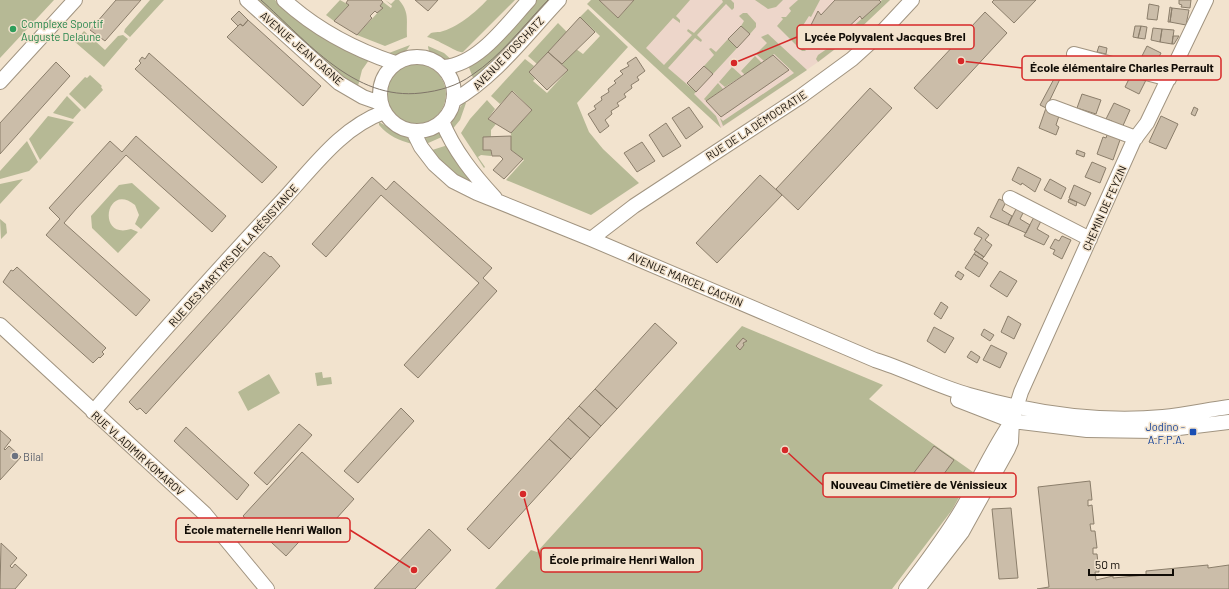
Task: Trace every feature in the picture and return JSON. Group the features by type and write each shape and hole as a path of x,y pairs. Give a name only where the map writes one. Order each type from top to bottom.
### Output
{"street":[{"path":"0,82 75,0"},
{"name":"AVENUE JEAN CAGNE","path":"247,0 340,83 382,108"},
{"path":"284,0 311,23 330,36 361,52 395,63"},
{"name":"AVENUE D'OSCHATZ","path":"444,67 460,64 476,54 529,0"},
{"name":"AVENUE D'OSCHATZ","path":"453,101 469,92 484,80 558,0"},
{"name":"RUE DE LA DÉMOCRATIE","path":"591,239 634,206 800,97 852,59 884,30 912,0"},
{"name":"CHEMIN DE FEYZIN","path":"918,589 962,532 1008,449 1011,442 1012,421 1016,407 1090,238 1136,138 1147,123 1206,0"},
{"path":"1074,54 1169,79"},
{"path":"415,57 430,59 444,67 453,86 453,101 449,112 442,121 429,129 413,131 396,125 382,108 381,82 388,69 395,63 404,59 415,57"},
{"path":"1053,107 1136,138"},
{"name":"RUE DES MARTYRS DE LA RÉSISTANCE","path":"93,412 265,219 345,134 382,108"},
{"name":"AVENUE MARCEL CACHIN","path":"442,121 449,137 473,174 497,200"},
{"name":"AVENUE MARCEL CACHIN","path":"413,131 423,150 434,164 454,181 476,193 497,200 591,239 876,360 967,394 1016,407 1070,416 1142,418 1163,417 1229,407"},
{"path":"1010,198 1090,238"},
{"name":"RUE VLADIMIR KOMAROV","path":"0,325 205,514 267,589"},
{"name":"AVENUE MARCEL CACHIN","path":"876,360 896,376 1012,421 1087,430 1119,431 1154,431 1229,422"},
{"name":"CHEMIN DE FEYZIN","path":"906,589 942,541 965,504 1000,438 1012,421"}],"shaded area":[{"path":"673,0 890,0 852,36 824,58 721,128 632,45"}],"green space":[{"name":"Complexe Sportif Auguste Delaune","path":"0,0 54,0 0,58"},
{"path":"150,0 164,0 130,37 124,32 125,29"},
{"path":"257,0 275,0 282,7 369,60 362,70 357,90"},
{"path":"340,0 349,5 334,21 326,15"},
{"path":"385,0 391,4 395,0 399,0 405,9 407,17 407,37 385,46 357,35 382,8 380,6 383,2 391,8 392,6"},
{"path":"487,0 515,0 463,52 457,51 437,40 427,37 431,33 440,32 453,27 472,14"},
{"path":"533,0 553,0 475,83 468,65"},
{"path":"591,0 599,0 618,18 634,0 690,0 676,16 680,20 680,23 673,18 646,48 664,65 692,35 687,31 688,29 694,33 723,2 722,0 731,0 734,3 734,8 732,10 726,4 697,35 702,40 701,42 695,38 668,68 696,92 694,94 716,116 721,128 587,4"},
{"path":"755,0 783,0 776,7 768,9"},
{"path":"798,0 820,0 811,17 809,16 797,35 799,38 797,41 806,51 802,51 777,26 783,19 781,17 786,17 791,11 789,8"},
{"path":"882,0 890,0 852,36 818,62 816,59 818,55 834,44"},
{"path":"588,9 628,47 577,103 589,132 603,149 639,183 591,215 506,180 524,160 511,150 511,133 532,110 513,91 500,104 491,96 525,59 534,66 529,72 535,79 533,81 547,93 568,70 562,64 576,49 583,54 600,36 580,17"},
{"path":"743,13 747,13 756,23 756,27 750,34 741,26 744,21 739,16"},
{"path":"558,23 567,32 537,64 528,56"},
{"path":"84,31 105,50 118,36 123,35 128,39 104,67 75,42"},
{"path":"768,34 807,70 723,126 720,118 723,121 794,73 774,54 764,61 756,54 767,43 761,37"},
{"path":"728,39 737,48 713,74 704,66 714,55 709,49 711,48 716,52"},
{"path":"410,45 406,51 401,54 396,56 389,55 389,53"},
{"path":"428,46 444,53 454,62 434,56 429,50"},
{"path":"755,56 762,63 745,75 741,71"},
{"path":"410,64 422,64 433,69 441,77 446,88 444,106 433,119 422,124 410,124 399,119 391,111 386,100 386,88 391,77 399,69"},
{"path":"732,67 742,76 725,87 719,82"},
{"path":"90,75 102,86 101,87 103,90 85,109 69,94 85,77 87,78"},
{"path":"718,83 723,89 706,101 704,99"},
{"path":"67,96 81,110 73,119 53,113"},
{"path":"487,100 495,109 488,119 496,124 491,130 491,137 483,137 483,150 491,150 491,156 481,155 478,157 485,167 484,168 461,133 470,119"},
{"path":"464,102 466,103 460,120 451,131 452,119"},
{"path":"48,116 74,122 40,160 29,139"},
{"path":"379,122 410,139 412,144 390,135 382,129"},
{"path":"441,129 444,136 426,144 422,137"},
{"path":"27,141 38,162 29,171 0,179 0,171"},
{"path":"448,145 469,179 468,183 465,183 429,151"},
{"path":"23,179 0,204 0,184"},
{"path":"132,183 160,208 141,229 135,224 139,215 135,205 125,200 117,200 112,205 109,212 109,220 113,227 120,230 131,229 138,232 118,253 92,228 91,216 119,185"},
{"path":"0,219 6,224 7,233 1,239"},
{"path":"742,326 883,385 869,399 973,472 952,510 892,589 495,589 531,550 537,552"},
{"path":"322,372 323,378 331,377 332,384 317,386 315,373"},
{"path":"269,374 280,393 248,411 238,392"}],"building":[{"path":"116,0 141,0 105,41 90,30"},
{"path":"348,0 381,0 383,2 380,6 383,8 377,13 375,11 370,16 372,18 357,35 334,21 349,5 346,3"},
{"path":"415,0 438,0 428,11"},
{"path":"599,0 634,0 618,18"},
{"path":"835,0 879,0 881,2 862,19 860,16 841,34 832,26 810,48 803,41 818,11 821,15"},
{"path":"994,0 1036,0 1014,23 992,2"},
{"path":"1179,0 1191,0 1190,8 1181,7 1182,5 1179,4"},
{"path":"1149,4 1159,6 1157,20 1147,19"},
{"path":"1170,7 1172,8 1170,22 1168,22"},
{"path":"1172,8 1189,10 1186,25 1170,22"},
{"path":"239,11 248,20 243,26 240,24 238,26 231,19"},
{"path":"985,12 1007,33 937,109 914,88"},
{"path":"580,17 595,32 562,64 548,52"},
{"path":"248,20 321,86 303,106 227,37 240,24 243,26"},
{"path":"741,26 750,34 737,48 728,39"},
{"path":"1135,26 1141,26 1138,38 1133,37"},
{"path":"1141,26 1147,27 1145,39 1138,38"},
{"path":"1153,28 1162,29 1160,42 1151,40"},
{"path":"1162,29 1174,30 1172,44 1160,42"},
{"path":"1173,36 1179,36 1174,44 1172,44"},
{"path":"1099,46 1107,48 1106,54 1097,52"},
{"path":"1147,46 1161,53 1154,67 1140,60"},
{"path":"548,52 568,70 547,90 529,72"},
{"path":"149,53 277,167 262,183 135,69 141,63 139,61 142,57 145,59"},
{"path":"773,55 789,70 721,117 706,101"},
{"path":"636,57 645,71 637,77 639,80 631,85 632,88 624,94 626,97 617,103 619,106 611,111 612,114 605,120 609,126 600,133 588,114 596,109 594,106 602,100 601,97 609,92 608,89 616,83 614,81 623,74 620,71 629,66 627,63"},
{"path":"56,62 70,76 0,154 0,123"},
{"path":"704,66 713,74 696,92 687,83"},
{"path":"1132,73 1146,80 1139,94 1125,87"},
{"path":"1055,77 1060,79 1046,108 1040,105"},
{"path":"870,88 892,108 798,210 776,189"},
{"path":"512,91 532,110 511,133 488,119"},
{"path":"1082,94 1101,100 1096,114 1077,108"},
{"path":"1114,103 1130,110 1121,130 1110,126 1112,121 1106,119"},
{"path":"689,107 703,127 686,139 672,118"},
{"path":"1194,107 1198,109 1195,116 1191,114"},
{"path":"1046,108 1060,113 1056,125 1059,127 1056,135 1039,128"},
{"path":"1161,116 1178,124 1166,149 1149,142"},
{"path":"666,123 681,146 663,157 649,135"},
{"path":"1108,132 1121,137 1113,160 1097,154 1103,137 1106,138"},
{"path":"136,136 226,216 212,232 126,155 76,209 64,223 150,300 136,316 46,235 60,219 49,208 110,141 122,152"},
{"path":"511,136 511,150 523,159 504,179 493,170 503,159 500,156 492,156 491,150 483,150 483,137"},
{"path":"642,142 655,161 637,172 624,153"},
{"path":"1077,150 1085,153 1084,157 1076,154"},
{"path":"1092,162 1106,168 1100,183 1085,177"},
{"path":"1018,167 1041,179 1035,192 1022,183 1021,185 1012,180"},
{"path":"760,175 782,195 717,263 696,243"},
{"path":"372,177 386,190 394,181 492,268 483,278 497,291 418,378 404,365 479,283 381,195 326,257 312,244"},
{"path":"1050,179 1066,188 1061,199 1044,190"},
{"path":"1074,185 1091,193 1085,206 1069,198"},
{"path":"999,199 1006,202 1002,210 1012,216 1008,225 990,217"},
{"path":"1069,199 1077,202 1076,206 1068,202"},
{"path":"1017,207 1024,211 1020,219 1030,225 1026,233 1008,225"},
{"path":"1034,217 1041,221 1037,229 1049,236 1044,245 1024,236"},
{"path":"978,227 989,235 985,240 992,245 984,257 974,250 982,238 974,234"},
{"path":"1062,236 1071,240 1062,259 1053,254 1055,250 1050,248 1055,239 1059,241"},
{"path":"976,251 984,257 982,259 974,254"},
{"path":"264,252 270,257 271,256 280,266 146,414 140,408 137,410 129,402"},
{"path":"974,254 988,263 979,277 965,268"},
{"path":"17,267 106,348 102,352 104,354 100,358 99,357 93,363 3,282 11,270 13,271"},
{"path":"958,271 964,275 961,280 955,276"},
{"path":"1000,271 1017,281 1007,297 990,286"},
{"path":"941,302 948,307 941,319 934,314"},
{"path":"1008,316 1021,324 1014,339 1001,332"},
{"path":"655,323 677,343 617,409 595,389"},
{"path":"934,327 954,338 945,353 927,341"},
{"path":"984,329 994,335 990,341 981,335"},
{"path":"743,338 747,341 743,343 744,345 740,350 736,346"},
{"path":"991,345 1007,353 1000,368 983,360"},
{"path":"971,351 980,357 977,363 967,357"},
{"path":"595,389 617,409 601,426 579,406"},
{"path":"579,406 601,426 590,438 568,418"},
{"path":"401,408 414,421 358,483 344,471"},
{"path":"568,418 590,438 571,459 549,439"},
{"path":"299,424 312,435 267,485 254,473"},
{"path":"186,427 249,485 237,500 174,441"},
{"path":"0,430 11,440 4,449 5,450 9,446 21,457 0,480"},
{"path":"549,439 571,459 489,549 467,529"},
{"path":"934,446 954,460 930,493 910,478"},
{"path":"302,452 354,499 327,529 318,521 286,556 243,516"},
{"path":"1090,481 1092,500 1088,500 1088,506 1092,505 1094,524 1090,524 1091,531 1095,531 1097,548 1093,548 1093,554 1097,554 1099,572 1095,572 1096,580 1113,576 1113,578 1146,575 1146,571 1208,565 1208,568 1229,565 1229,589 1037,589 1049,587 1038,487"},
{"path":"1011,508 1018,578 999,579 992,509"},
{"path":"429,529 451,550 415,589 374,589"},
{"path":"1,543 17,558 10,566 12,568 15,564 27,575 15,589 0,589"}],"tram line":[{"path":"261,0 314,50 333,65 353,78 374,88 397,93 421,93 434,91 454,85 466,79 493,59 548,0"}],"place":[{"name":"Complexe Sportif Auguste Delaune","path":"13,29"},
{"name":"École élémentaire Charles Perrault","path":"961,61"},
{"name":"Lycée Polyvalent Jacques Brel","path":"734,63"},
{"name":"Jodino - A.F.P.A.","path":"1193,432"},
{"name":"Nouveau Cimetière de Vénissieux","path":"785,450"},
{"name":"Bilal","path":"15,456"},
{"name":"École primaire Henri Wallon","path":"523,494"},
{"name":"École maternelle Henri Wallon","path":"414,570"}]}
